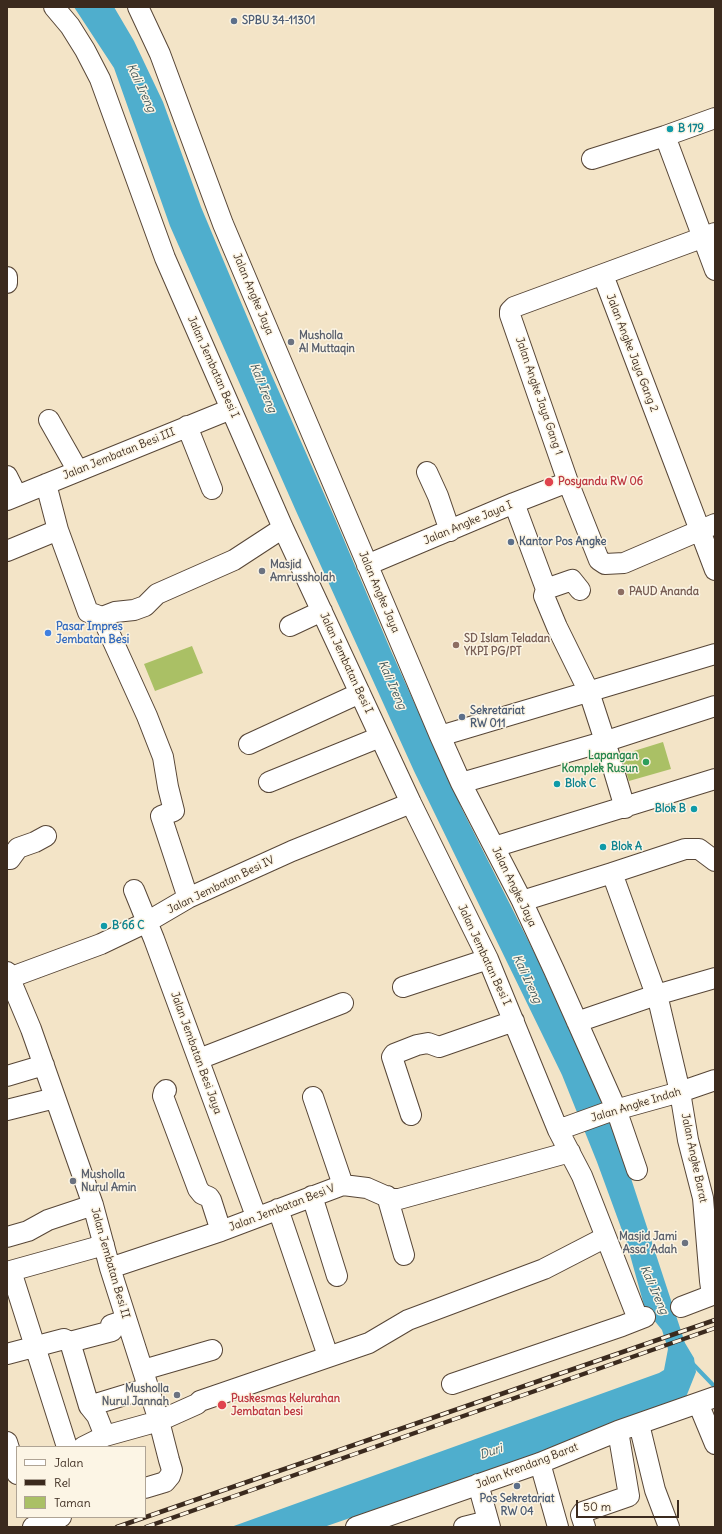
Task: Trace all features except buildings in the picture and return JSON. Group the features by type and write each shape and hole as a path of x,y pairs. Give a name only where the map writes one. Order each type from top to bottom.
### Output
{"street":[{"name":"Jalan Jembatan Besi I","path":"54,7 70,26 85,50 100,79 165,258 283,528 411,803 488,959 642,1318 452,1384"},
{"name":"Jalan Angke Jaya","path":"138,7 160,54 223,224 440,736 461,783 522,902 577,1022 637,1170"},
{"path":"592,159 665,136 715,118"},
{"path":"665,136 709,235 715,270"},
{"path":"603,275 709,235"},
{"name":"Jalan Angke Jaya Gang 1","path":"603,275 514,307 510,311 510,315 568,482 599,560 605,564 624,563 707,527"},
{"name":"Jalan Angke Jaya Gang 2","path":"603,275 707,527 715,570"},
{"path":"7,277 7,283"},
{"name":"Jalan Jembatan Besi III","path":"12,498 231,408"},
{"path":"49,420 78,471"},
{"path":"187,426 212,489"},
{"path":"427,472 438,496 450,531"},
{"path":"7,476 12,498"},
{"name":"Jalan Angke Jaya I","path":"367,565 514,503 568,482"},
{"path":"46,484 58,530 88,612 102,617 115,612 134,610 145,606 157,594 234,560 283,528"},
{"path":"514,503 546,589 544,596 589,692 625,808"},
{"path":"7,551 58,530"},
{"path":"546,589 572,580 580,590"},
{"path":"290,626 322,611"},
{"path":"102,617 147,716 163,757 174,811 161,816 188,898"},
{"path":"440,736 715,654"},
{"path":"249,744 360,693"},
{"path":"461,783 605,741 715,706"},
{"path":"269,782 380,737"},
{"path":"494,847 625,808 715,779"},
{"name":"Jalan Jembatan Besi IV","path":"8,975 87,950 147,922 188,898 292,851 411,803"},
{"path":"7,860 10,859 18,848 46,836"},
{"path":"522,902 612,874 685,849 699,849 715,861"},
{"name":"Jalan Angke Barat","path":"612,874 656,995 680,1092 688,1140 703,1198 710,1281 711,1288 715,1294"},
{"name":"Jalan Jembatan Besi Jaya","path":"134,890 256,1216"},
{"path":"403,987 488,959"},
{"name":"Jalan Jembatan Besi II","path":"8,975 31,1029 93,1205 110,1268 159,1421 172,1470 170,1476 165,1482 146,1488"},
{"path":"577,1022 656,995 715,978"},
{"path":"198,1059 343,1003"},
{"path":"411,1115 392,1057 394,1054 417,1045 428,1043 439,1047 514,1021"},
{"path":"7,1076 44,1065"},
{"name":"Jalan Angke Indah","path":"562,1129 612,1111 680,1092 715,1080"},
{"path":"166,1090 163,1096 198,1189 202,1194 209,1197 211,1200 221,1231"},
{"path":"313,1097 343,1184"},
{"path":"7,1110 56,1098"},
{"name":"Jalan Jembatan Besi V","path":"110,1268 221,1231 256,1216 343,1184 367,1188 399,1199 570,1152"},
{"path":"312,1196 337,1276"},
{"path":"387,1196 404,1255"},
{"path":"7,1237 28,1231 48,1220 93,1205"},
{"path":"278,1208 328,1356"},
{"path":"85,1446 105,1436 159,1421 197,1404 200,1401 369,1343 408,1320 544,1269 606,1236"},
{"path":"67,1446 36,1347 9,1272 104,1245"},
{"path":"681,1307 715,1294"},
{"path":"7,1354 64,1339 70,1342 112,1331 111,1325 126,1320"},
{"path":"70,1342 89,1406 97,1416 105,1436"},
{"path":"89,1406 212,1350"},
{"path":"706,1400 715,1444"},
{"name":"Jalan Krendang Barat","path":"356,1527 397,1520 478,1484 540,1463 618,1431 706,1400"},
{"path":"639,1424 655,1490 669,1527"},
{"path":"585,1527 581,1515 583,1512 629,1496 618,1431"},
{"path":"7,1442 16,1471"},
{"path":"540,1463 558,1527"},
{"path":"464,1527 489,1524 478,1484"},
{"path":"33,1527 58,1518"}],"green space":[{"path":"192,646 203,673 155,691 144,664"},
{"name":"Lapangan Komplek Rusun","path":"663,742 671,769 629,781 621,755"}],"water":[{"path":"74,7 114,7 134,41 163,102 201,207 269,369 391,651 463,811 536,956 604,1106 622,1151 685,1343 694,1358 696,1372 684,1402 324,1527 231,1527 659,1373 664,1370 668,1349 662,1330 645,1309 627,1244 597,1162 562,1075 414,771 296,511 170,226 114,68"}],"waterway":[{"path":"692,1363 715,1387"}],"railway":[{"path":"146,1517 715,1320"},
{"path":"146,1527 715,1328"},
{"path":"117,1527 143,1518"}],"place":[{"name":"SPBU 34-11301","path":"234,21"},
{"name":"B 179","path":"670,129"},
{"name":"Musholla Al Muttaqin","path":"291,342"},
{"name":"Posyandu RW 06","path":"549,482"},
{"name":"Kantor Pos Angke","path":"511,542"},
{"name":"Masjid Amrussholah","path":"262,571"},
{"name":"PAUD Ananda","path":"621,592"},
{"name":"Pasar Impres Jembatan Besi","path":"48,633"},
{"name":"SD Islam Teladan YKPI PG/PT","path":"456,645"},
{"name":"Sekretariat RW 011","path":"462,717"},
{"name":"Lapangan Komplek Rusun","path":"646,762"},
{"name":"Blok C","path":"557,784"},
{"name":"Blok B","path":"694,809"},
{"name":"Blok A","path":"603,847"},
{"name":"B 66 C","path":"104,926"},
{"name":"Musholla Nurul Amin","path":"73,1181"},
{"name":"Masjid Jami Assa' Adah","path":"685,1243"},
{"name":"Musholla Nurul Jannah","path":"177,1395"},
{"name":"Puskesmas Kelurahan Jembatan besi","path":"222,1405"},
{"name":"Pos Sekretariat RW 04","path":"517,1486"}],"water label":[{"name":"Kali Ireng","path":"141,88"},
{"name":"Kali Ireng","path":"263,388"},
{"name":"Kali Ireng","path":"392,685"},
{"name":"Kali Ireng","path":"527,979"},
{"name":"Kali Ireng","path":"654,1290"},
{"name":"Duri","path":"491,1452"}]}
